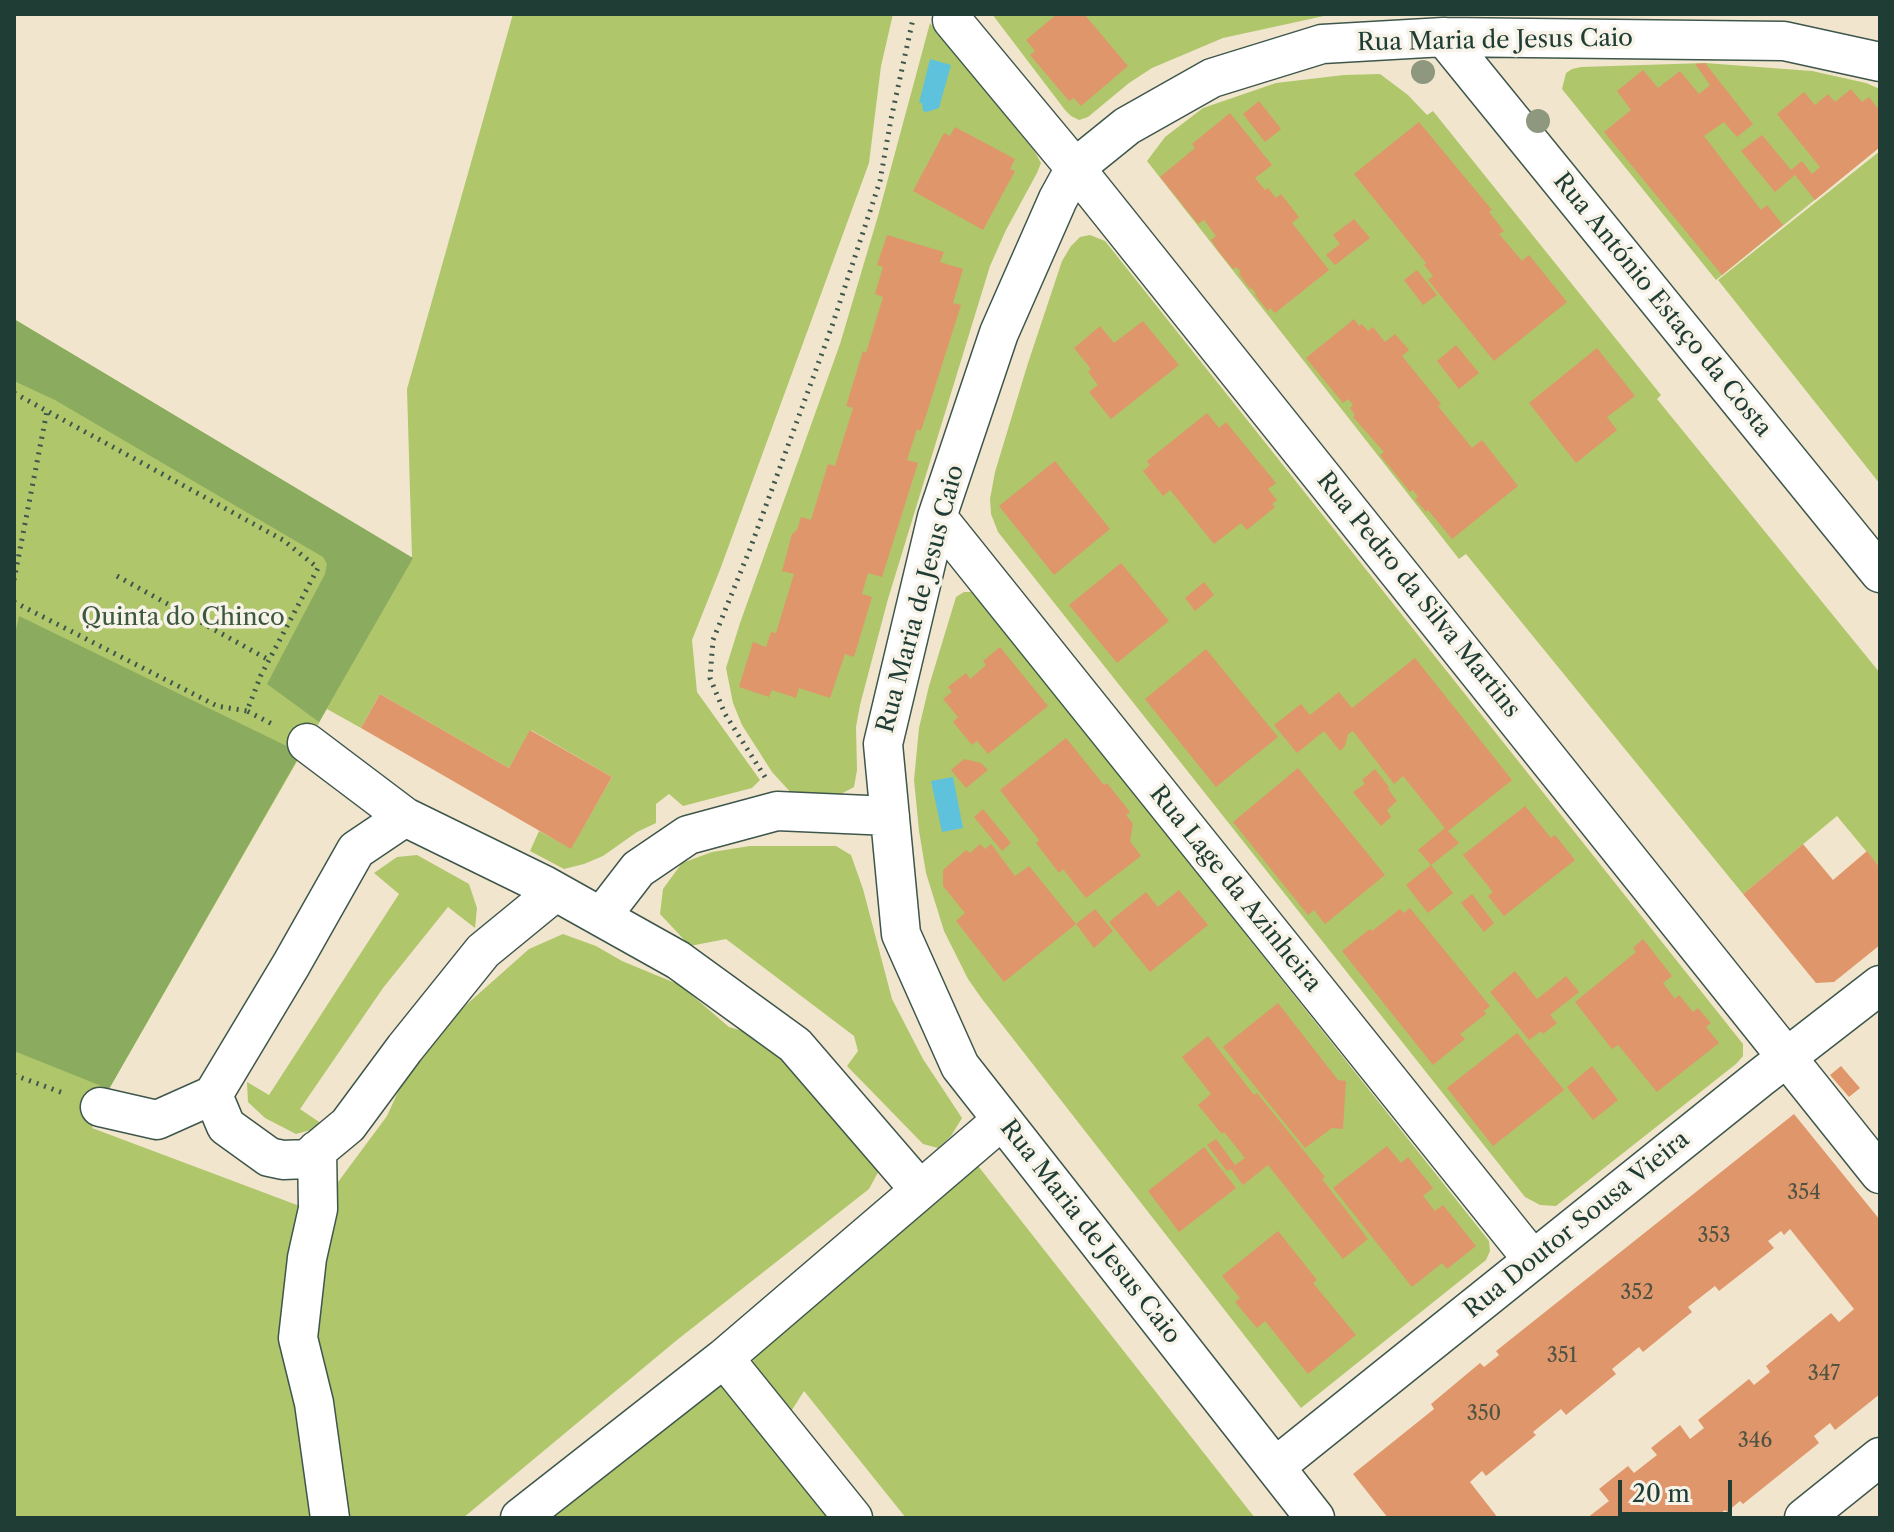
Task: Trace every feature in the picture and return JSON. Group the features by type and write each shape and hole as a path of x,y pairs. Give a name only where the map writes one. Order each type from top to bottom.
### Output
{"street":[{"name":"Rua Pedro da Silva Martins","path":"952,20 1075,168 1880,1174"},
{"name":"Rua Maria de Jesus Caio","path":"1315,1518 960,1066 901,934 883,744 937,517 999,333 1058,199 1075,168 1127,126 1212,78 1322,44 1444,37 1784,41 1880,62"},
{"name":"Rua António Estaço da Costa","path":"1444,37 1880,573"},
{"name":"Rua Lage da Azinheira","path":"937,517 1533,1260"},
{"path":"307,743 405,817 555,892 678,960 795,1045 920,1190"},
{"path":"601,917 638,869 688,835 777,811 890,816"},
{"path":"100,1107 157,1120 213,1095 356,850 405,817"},
{"path":"213,1095 226,1126 269,1157 307,1159 348,1125 483,951 555,892"},
{"name":"Rua Doutor Sousa Vieira","path":"1275,1467 1880,985"},
{"path":"520,1518 724,1358 1002,1120"},
{"path":"317,1150 318,1209 307,1258 298,1338 314,1403 330,1518"},
{"path":"724,1358 853,1518"},
{"path":"1804,1518 1880,1457"}],"path":[{"path":"788,812 725,714 710,678 713,640 832,326 880,181 914,14"},
{"path":"14,393 283,540 318,568 261,675 247,711"},
{"path":"14,580 47,411"},
{"path":"117,576 269,660"},
{"path":"14,602 217,706 247,711 307,743"},
{"path":"14,1075 100,1107"}],"green space":[{"name":"Quinta do Chinco","path":"513,14 893,14 881,66 869,163 692,640 697,692 760,780 752,788 683,806 669,794 656,804 656,823 637,832 603,856 564,869 530,851 539,831 571,848 612,777 531,730 509,768 380,694 361,728 327,709 109,1089 92,1128 297,1205 318,1209 387,1116 402,1083 448,1021 529,949 563,934 680,985 729,1027 760,1036 795,1068 882,1165 869,1189 677,1340 463,1518 14,1518 14,319 412,558 407,389"},
{"path":"992,14 1341,14 1223,38 1152,68 1088,117 1079,120 1065,110"},
{"path":"930,23 1041,163 990,266 888,599 856,727 857,770 854,787 839,795 794,796 772,772 742,725 733,703 726,668 840,344"},
{"path":"1705,63 1812,71 1880,89 1880,147 1716,280 1562,89 1566,73 1581,67"},
{"path":"1380,74 1408,95 1427,115 1433,111 1661,395 1657,399 1880,673 1880,868 1837,816 1743,894 1466,554 1459,559 1147,161 1165,137 1203,108 1276,83"},
{"path":"1880,151 1880,484 1718,280"},
{"path":"1090,235 1105,241 1743,1044 1743,1056 1736,1064 1556,1206 1540,1205 1525,1197 998,532 991,514 990,499 995,472 1028,363 1062,261 1080,237"},
{"path":"14,319 413,558 319,722 267,684 325,574 327,564 323,557 55,400 14,381"},
{"path":"964,592 977,596 1489,1241 1490,1251 1486,1260 1301,1408 982,999 968,979 944,931 926,873 914,780 919,728 929,686 956,597"},
{"path":"19,616 301,753 109,1089 14,1051 14,639"},
{"path":"750,846 836,846 851,855 892,999 923,1059 962,1118 951,1136 938,1148 923,1144 847,1066 858,1051 854,1036 726,939 690,946 660,914 663,889 682,863 712,852"},
{"path":"417,855 469,884 477,908 475,928 448,907 383,988 300,1109 325,1126 296,1134 265,1118 248,1102 247,1082 269,1095 399,894 374,873 397,857"},
{"path":"975,1162 1255,1518 906,1518 804,1391 790,1413 753,1365 754,1350"},
{"path":"718,1379 830,1518 553,1518"}],"water":[{"path":"930,59 951,65 939,108 927,112 919,103"},
{"path":"953,777 963,828 942,832 931,781"}],"building":[{"path":"1057,14 1084,14 1128,66 1081,106 1074,98 1069,101 1030,55 1035,51 1026,40"},
{"path":"1705,63 1753,124 1737,137 1724,122 1704,136 1761,210 1767,205 1783,225 1722,275 1604,132 1631,110 1617,91 1643,70 1658,88 1680,71 1699,94 1710,85 1695,64"},
{"path":"1851,89 1862,102 1869,97 1880,111 1880,147 1815,200 1795,175 1775,192 1741,151 1762,135 1791,170 1802,161 1812,174 1820,167 1777,114 1804,92 1815,105 1828,94 1835,102"},
{"path":"1259,101 1281,129 1265,142 1243,114"},
{"path":"1230,113 1272,165 1255,178 1276,198 1281,194 1299,217 1292,223 1329,270 1275,313 1270,308 1268,311 1239,274 1241,272 1236,267 1233,269 1218,251 1211,240 1216,236 1204,220 1198,224 1160,177 1195,148 1192,144"},
{"path":"1419,122 1492,210 1489,212 1504,231 1499,234 1522,261 1529,255 1567,302 1494,361 1428,280 1433,276 1424,265 1426,263 1354,174"},
{"path":"955,127 1015,159 1010,169 1015,171 983,230 913,191 944,133 950,136"},
{"path":"1354,219 1370,238 1335,265 1326,255 1340,244 1333,235"},
{"path":"887,235 944,252 940,262 963,269 953,303 961,305 921,431 917,429 907,460 918,463 882,577 868,573 862,594 872,597 854,657 845,654 830,698 799,688 796,698 772,690 769,697 739,687 753,642 766,647 771,632 776,633 794,574 782,571 792,534 797,530 801,517 811,520 828,464 835,466 853,408 846,406 883,297 875,294 883,267 877,265"},
{"path":"1417,270 1437,295 1423,305 1404,280"},
{"path":"1354,319 1368,331 1373,327 1385,342 1395,334 1409,350 1402,356 1441,404 1438,406 1472,448 1482,440 1518,486 1452,539 1380,455 1384,452 1353,417 1355,415 1350,408 1353,405 1348,399 1343,403 1306,358"},
{"path":"1143,321 1179,365 1111,419 1089,392 1098,385 1088,372 1091,369 1074,348 1100,326 1114,343"},
{"path":"1456,345 1479,373 1459,389 1437,361"},
{"path":"1597,348 1635,396 1607,417 1617,430 1576,463 1529,403"},
{"path":"1207,413 1219,428 1226,422 1276,483 1268,489 1277,500 1272,504 1275,507 1247,530 1241,523 1214,544 1170,490 1163,496 1143,471 1150,465 1147,461"},
{"path":"1055,461 1110,529 1054,575 999,506"},
{"path":"1121,563 1169,621 1117,663 1069,605"},
{"path":"1204,582 1214,595 1195,611 1185,598"},
{"path":"1000,647 1048,706 988,754 977,741 972,745 953,722 958,717 943,699 952,692 948,687 966,673 970,679 986,665 983,661"},
{"path":"1206,649 1278,737 1216,787 1145,699"},
{"path":"1415,658 1512,780 1448,831 1459,843 1431,865 1418,850 1445,828 1403,776 1394,784 1353,731 1348,734 1340,751 1324,731 1297,753 1274,725 1301,704 1310,715 1339,692 1352,708"},
{"path":"380,694 509,768 530,730 612,777 571,849 361,728"},
{"path":"1066,738 1130,812 1126,815 1133,824 1130,841 1141,856 1086,898 1063,869 1059,873 1036,843 1039,840 1000,790"},
{"path":"964,759 981,763 988,770 966,788 951,770"},
{"path":"1298,768 1385,875 1325,924 1314,910 1308,915 1233,822"},
{"path":"1375,769 1397,801 1387,810 1391,817 1381,826 1353,792 1365,784 1362,780"},
{"path":"1525,806 1551,838 1555,835 1575,860 1504,916 1488,896 1493,892 1463,855"},
{"path":"983,809 1011,843 1002,851 974,817"},
{"path":"980,844 985,849 991,844 1015,876 1029,866 1076,924 1004,982 956,921 965,913 943,886 943,870 966,850 970,853"},
{"path":"1803,844 1833,880 1867,851 1880,868 1880,945 1834,982 1816,983 1743,894"},
{"path":"1431,865 1453,893 1428,913 1406,885"},
{"path":"1179,890 1208,925 1150,972 1109,922 1146,892 1158,907"},
{"path":"1472,894 1494,923 1484,932 1461,903"},
{"path":"1410,908 1490,1006 1484,1011 1486,1014 1460,1034 1465,1039 1433,1065 1342,951 1400,909 1404,913"},
{"path":"1095,909 1113,931 1094,948 1076,924"},
{"path":"1643,939 1672,976 1663,983 1675,999 1679,995 1693,1012 1698,1008 1711,1023 1706,1027 1719,1043 1657,1092 1618,1045 1612,1049 1575,1002 1636,952 1633,948"},
{"path":"1515,971 1537,999 1566,976 1579,992 1550,1015 1557,1023 1529,1040 1490,992"},
{"path":"1278,1003 1338,1080 1346,1081 1343,1129 1332,1128 1305,1148 1223,1047"},
{"path":"1517,1033 1564,1090 1493,1146 1447,1088"},
{"path":"1208,1036 1325,1177 1322,1179 1368,1239 1343,1259 1268,1165 1243,1185 1231,1169 1227,1171 1207,1145 1216,1139 1235,1165 1245,1158 1198,1105 1211,1094 1182,1057"},
{"path":"1592,1066 1618,1100 1593,1120 1567,1087"},
{"path":"1841,1066 1860,1088 1849,1097 1830,1075"},
{"path":"1794,1114 1880,1220 1880,1394 1835,1430 1830,1423 1814,1436 1819,1443 1743,1504 1740,1501 1715,1518 1587,1518 1609,1501 1599,1489 1628,1466 1634,1473 1657,1455 1651,1448 1680,1425 1690,1439 1704,1428 1698,1420 1749,1379 1754,1385 1770,1372 1766,1366 1831,1313 1839,1322 1854,1309 1790,1229 1784,1235 1781,1231 1768,1241 1774,1248 1719,1291 1715,1286 1688,1307 1692,1312 1643,1352 1639,1347 1612,1369 1616,1374 1566,1415 1561,1409 1533,1432 1536,1435 1486,1476 1482,1471 1470,1482 1498,1518 1388,1518 1353,1474 1434,1409 1431,1404 1480,1363 1484,1367 1499,1355 1496,1351"},
{"path":"1387,1146 1401,1163 1408,1157 1433,1188 1423,1196 1435,1211 1443,1205 1476,1246 1447,1269 1442,1263 1412,1287 1333,1188"},
{"path":"1204,1147 1236,1188 1179,1232 1148,1191"},
{"path":"1278,1231 1317,1280 1313,1283 1356,1335 1308,1374 1265,1321 1257,1328 1235,1302 1240,1298 1222,1276"}]}
